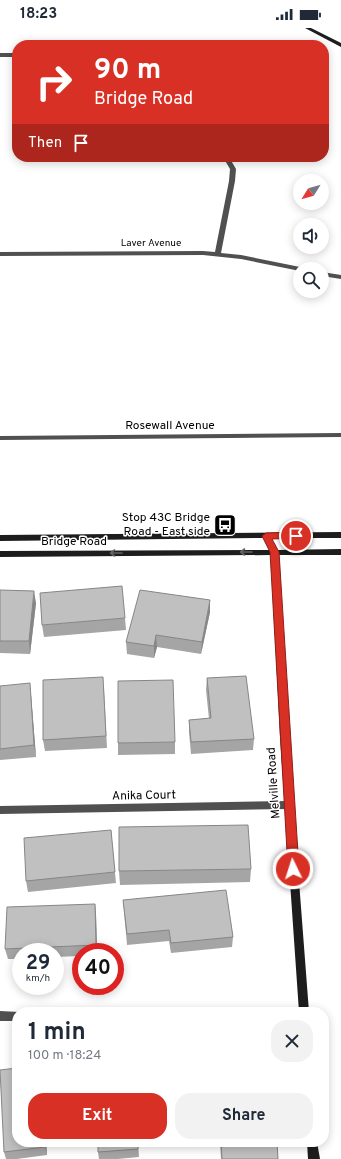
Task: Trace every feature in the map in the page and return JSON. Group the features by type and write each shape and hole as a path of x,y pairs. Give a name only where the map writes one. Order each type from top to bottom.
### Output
{"main road":[{"path":"306,28 341,45"},
{"name":"Bridge Road","path":"0,538 341,535"},
{"path":"266,536 275,552"},
{"name":"Melville Road","path":"275,552 289,805 304,1007"},
{"name":"Bridge Road","path":"0,554 341,552"},
{"path":"313,1147 314,1159"}],"street":[{"path":"0,55 12,54"},
{"path":"218,254 232,181 233,169 229,162"},
{"name":"Laver Avenue","path":"0,254 203,253 218,254 293,268"},
{"path":"329,275 341,277"},
{"name":"Rosewall Avenue","path":"0,438 341,435"},
{"name":"Anika Court","path":"0,810 289,805"},
{"path":"0,1016 12,1016"}],"building":[{"path":"122,586 125,618 42,625 40,593"},
{"path":"0,590 34,591 29,641 0,641"},
{"path":"140,590 210,600 202,642 156,635 154,646 126,642"},
{"path":"246,676 254,739 191,742 189,720 211,718 207,678"},
{"path":"103,677 106,736 43,740 43,680"},
{"path":"173,680 175,742 118,743 118,681"},
{"path":"30,683 34,745 0,749 0,686"},
{"path":"248,825 251,869 119,871 119,827"},
{"path":"111,830 115,872 26,881 24,838"},
{"path":"226,890 233,937 171,943 169,930 127,934 123,900"},
{"path":"95,904 96,943 72,943 72,946 64,946 64,943 12,943 12,949 5,949 7,907"},
{"path":"12,1069 12,1147 45,1147 4,1152 0,1070"},
{"path":"98,1147 138,1147 138,1149 98,1152"},
{"path":"221,1147 277,1147 278,1159 222,1159"}],"place":[{"name":"Stop 43C Bridge Road - East side","path":"225,525"}],"route":[{"path":"293,869 284,737 275,552 266,536 296,536"}]}
